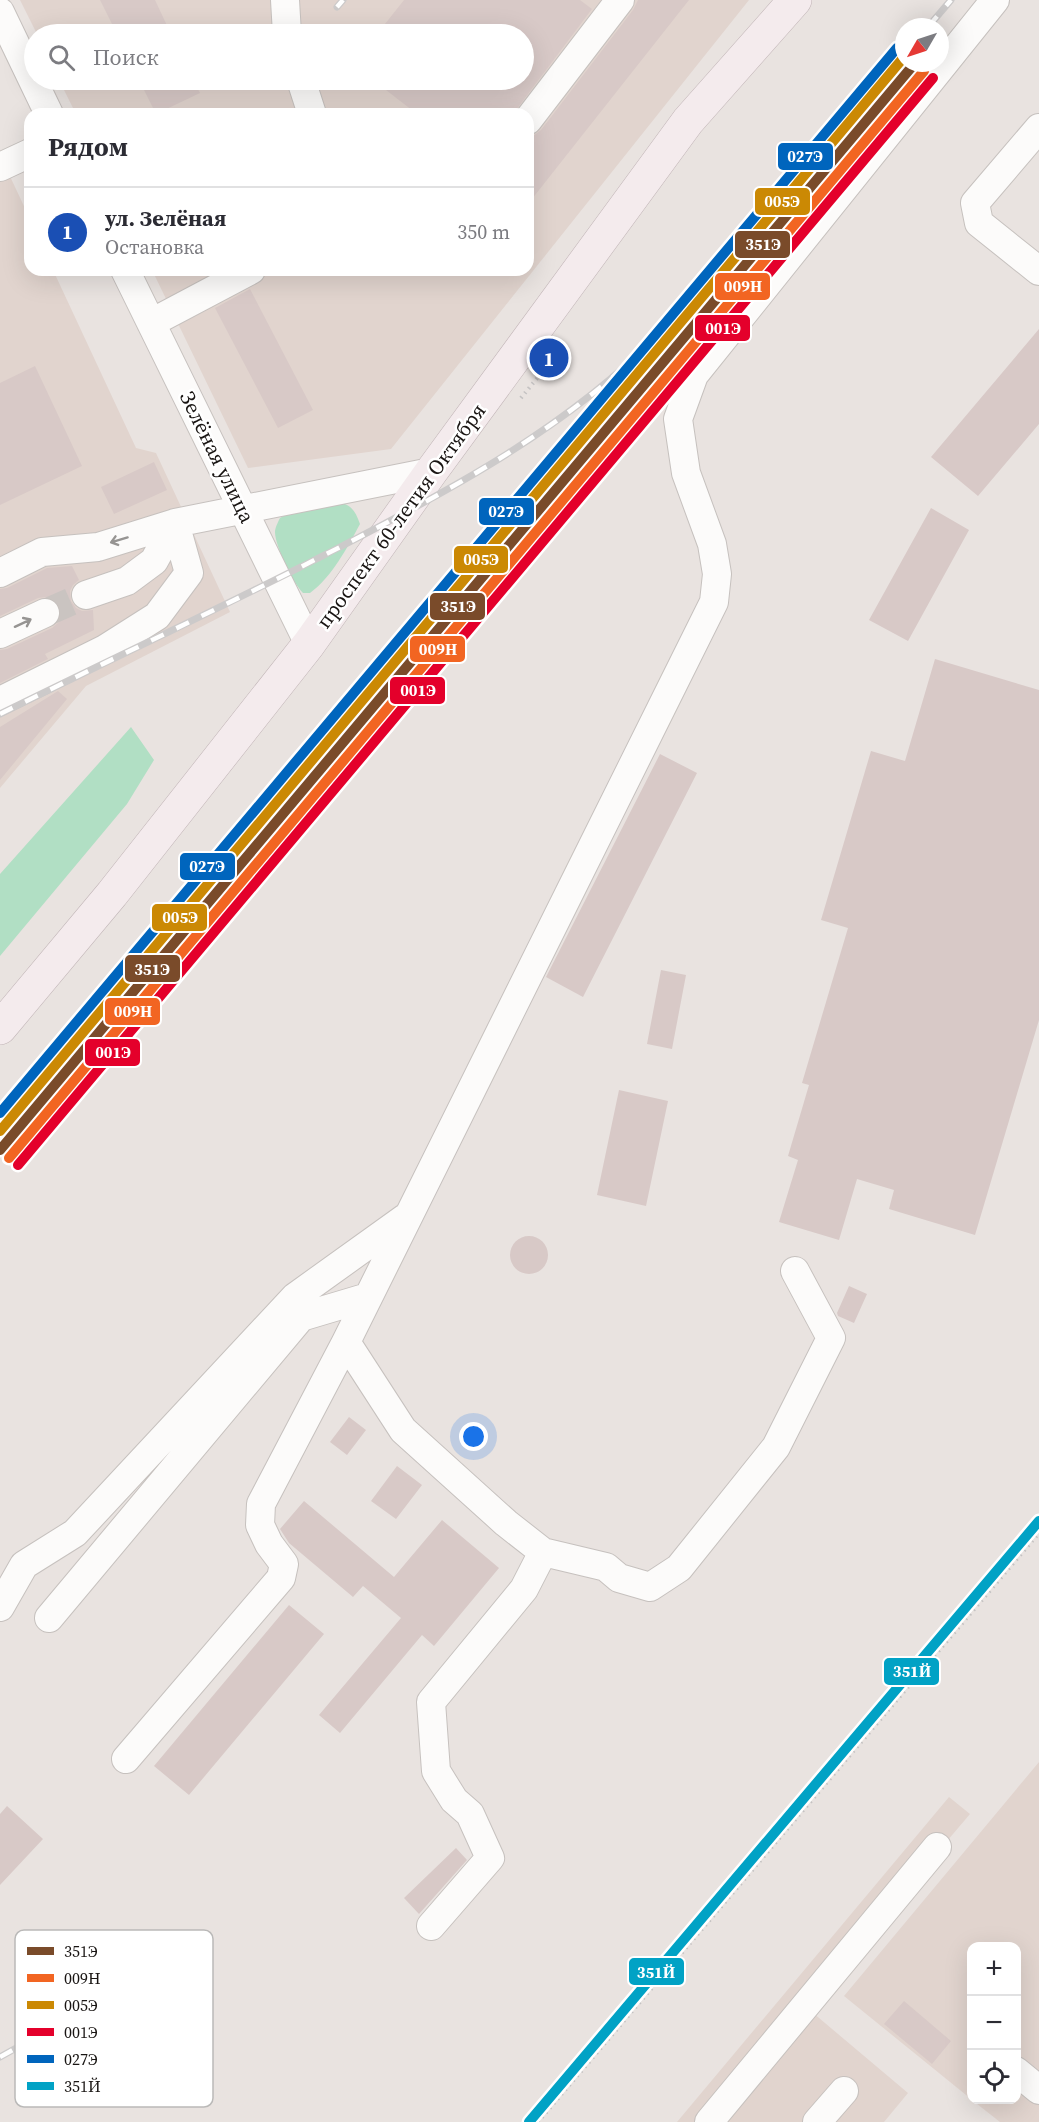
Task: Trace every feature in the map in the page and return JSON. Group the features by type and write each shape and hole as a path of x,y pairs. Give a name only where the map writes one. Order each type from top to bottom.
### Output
{"highway":[{"name":"проспект 60-летия Октября","path":"0,1028 112,894 309,644 431,472 688,121 795,0"}],"street":[{"path":"285,0 287,24"},
{"path":"534,112 620,0"},
{"path":"126,1759 281,1578 284,1564 269,1544 260,1525 261,1504 346,1342 714,602 717,574 712,543 686,473 678,418 694,375 995,0"},
{"path":"0,12 24,62"},
{"path":"37,90 46,108"},
{"path":"304,90 310,108"},
{"path":"1039,128 975,203 979,223 1039,271"},
{"path":"0,167 24,156"},
{"name":"Зелёная улица","path":"128,276 309,644"},
{"path":"151,323 240,276"},
{"path":"0,573 42,552 98,547 175,523 431,472"},
{"path":"86,595 127,580 154,561 175,523"},
{"path":"0,701 105,649 157,616 189,573 175,523"},
{"path":"0,634 45,613"},
{"path":"0,1607 24,1565 75,1533 295,1297 409,1215"},
{"path":"346,1342 403,1430 506,1523 543,1552 606,1567 619,1578 650,1587 679,1568 776,1447 831,1338 795,1271"},
{"path":"49,1618 301,1317 368,1298"},
{"path":"431,1926 490,1858 470,1814 454,1800 436,1771 430,1702 524,1589 543,1552"},
{"path":"709,2122 937,1847"},
{"path":"1021,2074 1039,2090"},
{"path":"817,2122 844,2091"}],"path":[{"path":"538,2122 1039,1533"}],"shaded area":[{"path":"20,0 749,0 534,270 534,108 73,108 64,90 534,90 534,24 32,24"},
{"path":"0,155 24,206 24,276 56,276 136,448 156,453 230,612 86,686 0,788"},
{"path":"155,276 529,276 391,449 248,468"},
{"path":"1039,1762 1039,2122 1000,2122 977,2104 1021,2104 1021,1942 967,1942 967,2096 844,1996"},
{"path":"949,1797 970,1814 806,2007 908,2093 884,2122 677,2122"}],"green space":[{"path":"336,502 352,509 360,524 338,562 325,579 310,593 303,593 281,555 276,538 276,527 280,518 294,510"},
{"path":"131,727 154,760 127,804 0,956 0,874"}],"building":[{"path":"100,0 155,0 166,24 112,24"},
{"path":"404,0 580,0 592,9 534,86 534,24 385,24"},
{"path":"638,0 689,0 534,196 534,135 541,130 633,10"},
{"path":"144,90 198,90 200,93 169,108 153,108"},
{"path":"386,90 531,90 518,108 409,108"},
{"path":"250,289 313,410 278,428 215,308"},
{"path":"1039,329 1039,424 978,496 931,457"},
{"path":"35,366 82,466 0,505 0,383"},
{"path":"154,462 167,490 114,514 101,487"},
{"path":"931,508 969,530 908,641 869,620"},
{"path":"72,566 79,580 70,591 71,601 76,608 82,611 93,610 94,630 45,654 48,659 0,683 0,650 7,649 52,628 59,622 61,614 60,606 55,600 46,597 38,598 0,616 0,589 7,588 47,568"},
{"path":"935,659 1039,690 1039,1020 975,1235 889,1209 894,1190 857,1179 839,1240 779,1222 798,1160 788,1156 809,1085 802,1083 848,928 821,920 871,751 905,761"},
{"path":"58,691 67,699 0,780 0,727"},
{"path":"660,754 697,773 583,997 546,977"},
{"path":"661,970 686,975 672,1049 647,1044"},
{"path":"619,1090 668,1101 646,1206 597,1195"},
{"path":"529,1236 536,1237 542,1242 547,1248 547,1262 542,1268 536,1273 529,1274 522,1273 516,1268 511,1262 510,1255 511,1248 516,1242 522,1237"},
{"path":"849,1286 867,1294 854,1323 838,1316 837,1313"},
{"path":"349,1417 366,1430 347,1455 330,1442"},
{"path":"397,1466 422,1485 396,1519 371,1501"},
{"path":"304,1501 394,1577 442,1520 499,1568 434,1646 422,1635 340,1733 319,1715 401,1618 363,1586 353,1597 289,1543 280,1529"},
{"path":"289,1605 324,1634 189,1795 154,1766"},
{"path":"7,1806 43,1839 0,1885 0,1814"},
{"path":"456,1848 467,1860 419,1914 404,1898"},
{"path":"904,2001 951,2041 932,2064 884,2024"}],"tunnel":[{"path":"45,613 86,595"}],"railway":[{"path":"337,7 343,0"},
{"path":"936,18 951,0"},
{"path":"0,1124 895,67"},
{"path":"0,714 300,568 468,478 509,453 587,398 658,335"},
{"path":"0,2057 15,2049"}],"transit line":[{"name":"027Э","path":"0,1113 895,50"},
{"name":"005Э","path":"0,1131 895,68"},
{"name":"351Э","path":"0,1150 907,72"},
{"name":"009Н","path":"9,1158 923,72"},
{"name":"001Э","path":"18,1165 933,78"},
{"name":"351Й","path":"529,2122 1039,1521"}],"place":[{"name":"ул. Зелёная","path":"549,358"}]}
